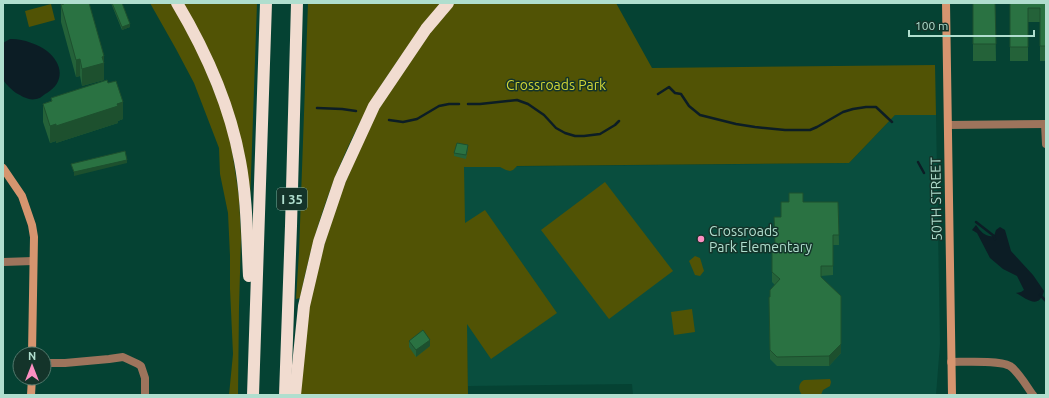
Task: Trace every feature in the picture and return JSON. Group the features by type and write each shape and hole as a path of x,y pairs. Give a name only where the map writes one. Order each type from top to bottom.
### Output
{"highway":[{"path":"177,3 190,25 219,88 232,124 240,161 245,198 254,353"},
{"name":"I 35","path":"253,395 266,3"},
{"name":"I 35","path":"285,395 291,226 296,3"},
{"path":"295,395 304,306 319,242 340,180 374,106 426,29 448,3"}],"main road":[{"name":"50TH STREET","path":"946,3 952,395"},
{"path":"3,168 25,202 34,237 32,346"}],"street":[{"path":"948,125 1045,124 1046,144"},
{"path":"3,262 33,261"},
{"path":"52,363 109,360 124,357 141,366 145,378 145,395"},
{"path":"951,362 1002,363 1010,367 1021,378 1033,395"}],"shaded area":[{"path":"10,39 24,41 39,46 52,56 59,67 60,73 57,84 53,89 39,98 28,99 16,93 7,85 3,79 3,43"},
{"name":"Crossroads Park Elementary","path":"895,115 936,115 940,344 936,395 633,395 632,384 468,386 463,167 849,163"},
{"path":"976,225 988,236 994,236 996,230 1000,227 1005,230 1011,251 1033,275 1044,291 1039,300 1036,302 1028,300 1016,293 1024,290 1017,276 1003,269 990,258 977,233 972,230"}],"green space":[{"path":"150,3 171,3 184,24 201,58 223,114 230,139 239,197 241,238 238,395 229,395 233,354 230,256 228,213 220,174 219,148 194,83"},
{"path":"182,3 257,3 250,203 245,168"},
{"path":"308,3 441,3 410,43 382,84 354,134 331,187 313,242 300,298 296,299 299,252"},
{"name":"Crossroads Park","path":"452,3 616,3 652,68 935,65 936,115 895,115 849,163 517,166 510,171 500,167 464,167 465,223 485,210 557,313 491,359 467,324 468,395 298,395 309,300 335,206 372,120 412,56"},
{"path":"51,4 55,20 29,27 25,11"},
{"path":"605,182 673,271 609,319 541,230"},
{"path":"695,256 700,258 704,271 700,276 695,275 689,261"},
{"path":"692,309 695,332 674,335 671,312"},
{"path":"830,379 830,386 823,390 821,395 802,395 800,391 799,387 804,380"}],"building":[{"path":"63,3 89,3 104,56 102,57 104,63 82,69 80,59 76,60 61,5 64,4"},
{"path":"112,3 122,3 130,24 122,27"},
{"path":"973,3 995,3 996,44 973,44"},
{"path":"1010,3 1046,3 1046,46 1040,46 1040,8 1028,8 1028,47 1010,47"},
{"path":"107,80 108,83 116,81 123,102 117,104 118,106 56,126 56,124 50,126 43,104 52,101 51,98"},
{"path":"457,143 468,145 466,155 454,153"},
{"path":"125,151 127,160 74,172 71,164"},
{"path":"789,193 803,193 803,202 838,202 839,235 833,235 833,266 821,266 821,277 841,296 841,344 829,356 777,357 770,350 769,297 770,290 780,279 772,272 772,244 775,244 774,217 781,217 781,202 789,202"},
{"path":"423,330 430,340 416,350 409,341"}],"waterway":[{"path":"658,94 669,87 675,93 681,94 689,106 700,115 755,127 785,130 810,130 843,112 866,107 876,107 892,122"},
{"path":"468,104 517,100 528,104 544,115 556,128 575,136 600,134 619,121"},
{"path":"389,120 403,122 417,119 439,106 459,104"},
{"path":"317,108 356,111"},
{"path":"918,162 924,173"},
{"path":"976,222 994,236 995,239"},
{"path":"1040,295 1046,301"}],"place":[{"name":"Crossroads Park Elementary","path":"701,239"}]}
